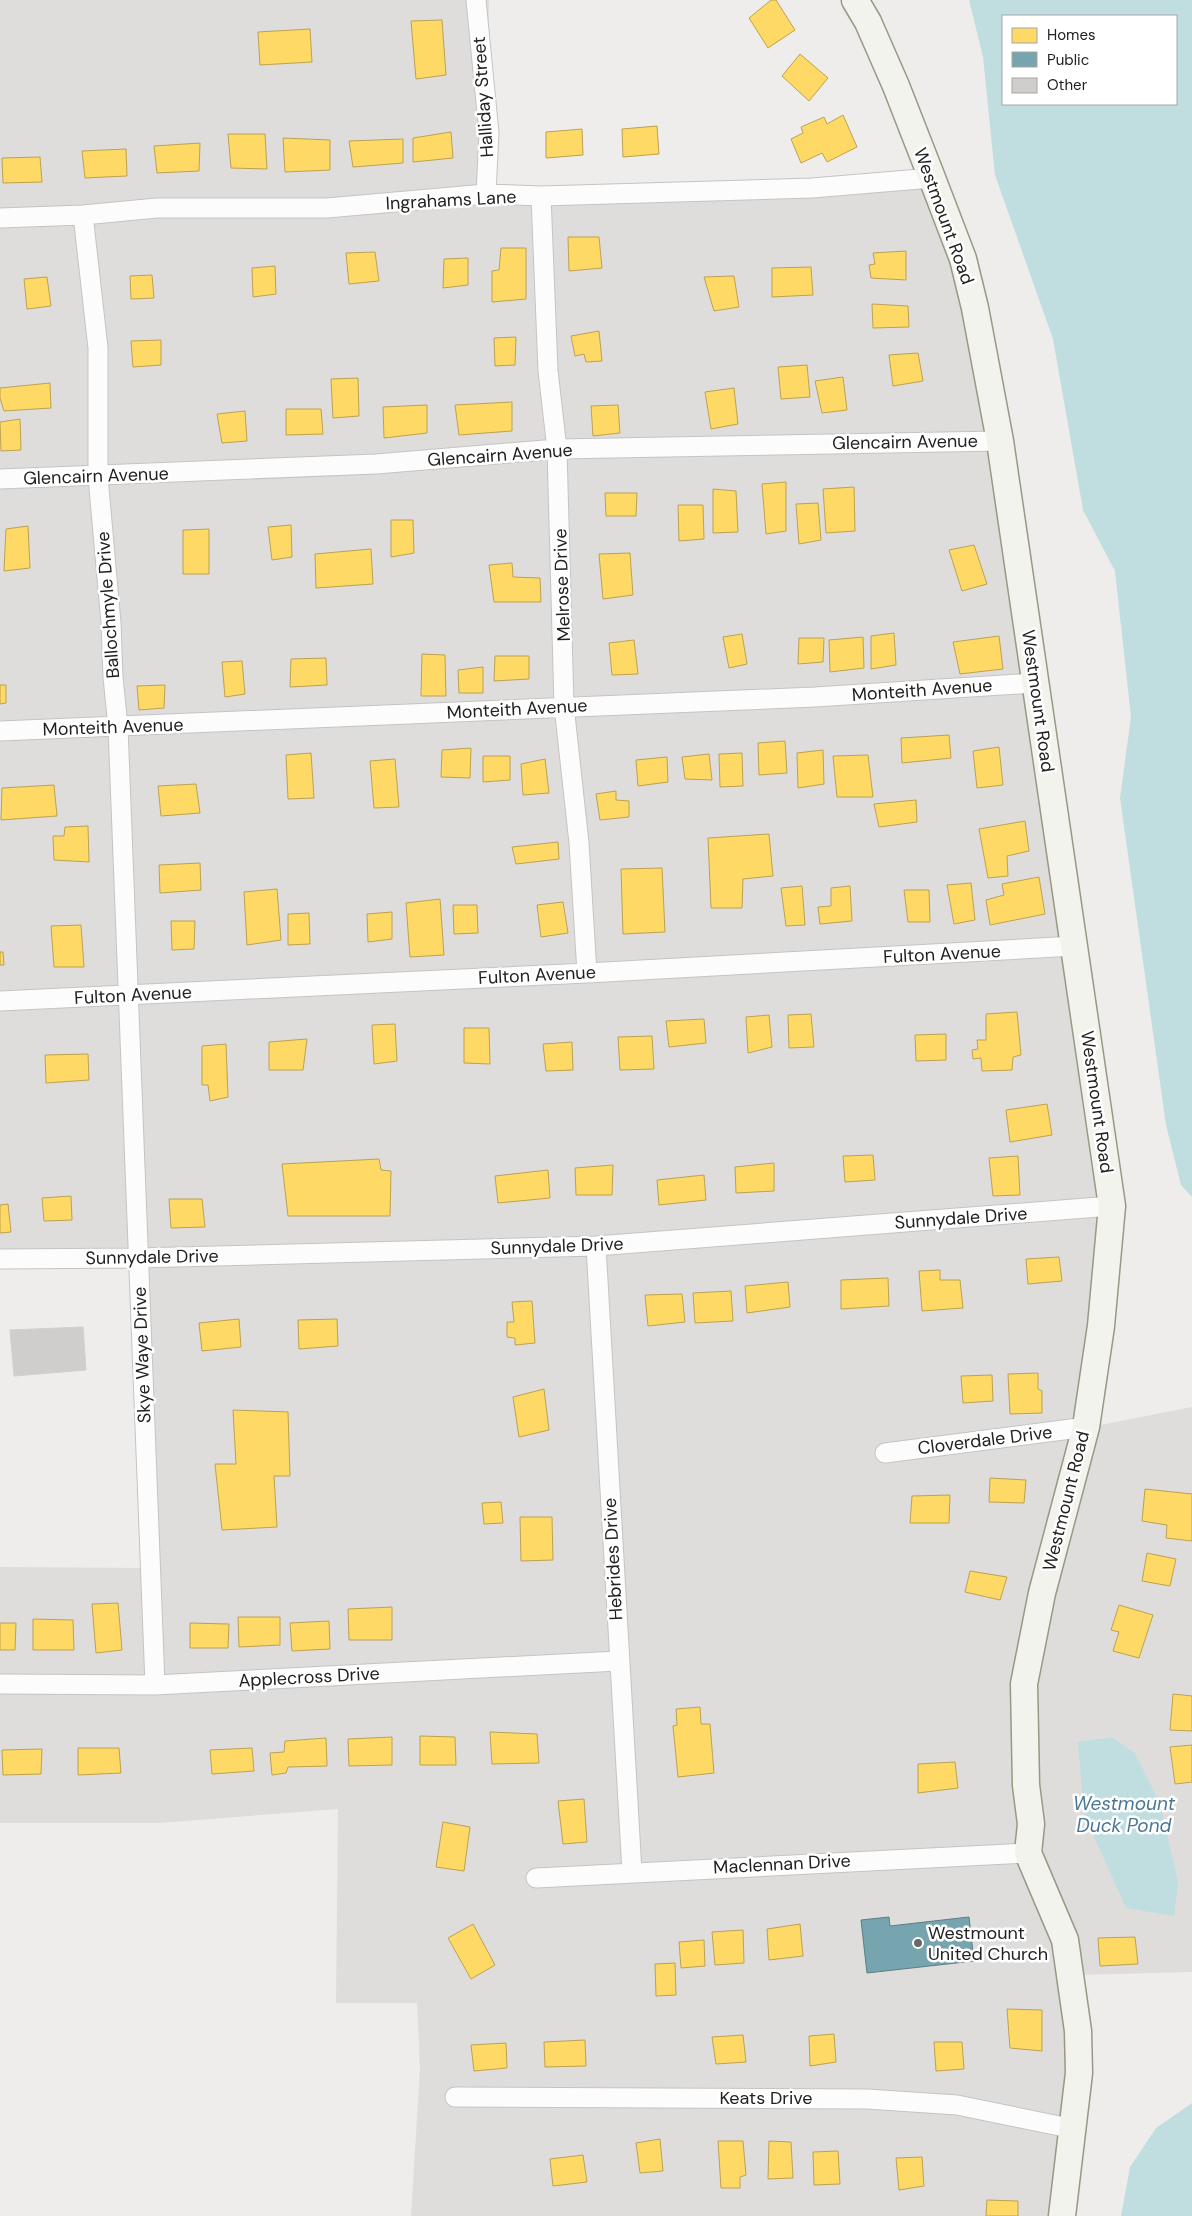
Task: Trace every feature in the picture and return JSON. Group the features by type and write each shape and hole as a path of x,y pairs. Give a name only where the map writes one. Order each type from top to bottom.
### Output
{"main road":[{"name":"Westmount Road","path":"855,0 868,22 896,86 932,178 963,259 975,308 1000,441 1112,1206 1101,1326 1086,1427 1042,1593 1024,1684 1026,1785 1031,1824 1028,1853 1065,1940 1078,2031 1079,2073 1074,2129 1062,2216"}],"street":[{"name":"Halliday Street","path":"476,0 489,132 486,194"},
{"name":"Ingrahams Lane","path":"0,218 83,215 157,208 327,208 486,194 541,196 812,188 932,178"},
{"name":"Melrose Drive","path":"541,196 548,371 557,450 563,596 564,706 579,843 587,973"},
{"name":"Ballochmyle Drive","path":"83,215 98,348 98,477 118,727 128,995"},
{"name":"Glencairn Avenue","path":"0,479 98,477 376,464 557,450 1000,441"},
{"name":"Monteith Avenue","path":"0,731 815,697 1034,683"},
{"name":"Fulton Avenue","path":"0,1001 587,973 1075,946"},
{"name":"Skye Waye Drive","path":"128,995 156,1684"},
{"name":"Sunnydale Drive","path":"0,1259 138,1258 596,1246 1112,1206"},
{"name":"Hebrides Drive","path":"596,1246 618,1661 632,1872"},
{"name":"Cloverdale Drive","path":"885,1453 1086,1427"},
{"name":"Applecross Drive","path":"0,1684 156,1684 618,1661"},
{"name":"Maclennan Drive","path":"536,1878 1028,1853"},
{"name":"Keats Drive","path":"455,2097 867,2099 956,2105 1074,2129"}],"shaded area":[{"path":"0,0 489,0 486,194 946,183 1120,1212 1095,1426 1192,1407 1192,1972 1077,1975 1079,2073 1087,2128 1074,2216 411,2216 420,2069 417,2003 336,2003 338,1809 160,1823 0,1823 0,1567 145,1568 134,1264 0,1269"}],"water":[{"path":"969,0 1192,0 1192,1197 1181,1185 1166,1125 1120,798 1131,717 1115,571 1083,510 1053,339 995,175 983,57"},
{"name":"Westmount Duck Pond","path":"1112,1737 1135,1753 1160,1803 1178,1882 1174,1916 1126,1908 1084,1814 1078,1742"},
{"path":"1192,2103 1192,2216 1121,2216 1130,2167 1156,2128"}],"building: Homes":[{"path":"771,0 776,0 795,30 768,48 749,18"},
{"path":"442,20 446,75 416,79 411,21"},
{"path":"310,29 312,62 260,65 258,32"},
{"path":"800,54 828,78 809,101 782,76"},
{"path":"843,115 857,147 827,162 822,153 801,163 791,139 803,133 801,127 824,117 827,124"},
{"path":"657,126 659,154 623,157 622,129"},
{"path":"582,129 583,155 546,158 546,132"},
{"path":"451,132 453,158 413,162 413,138"},
{"path":"228,134 265,134 267,169 231,168"},
{"path":"283,138 330,140 330,170 285,172"},
{"path":"403,139 403,163 353,167 349,141"},
{"path":"200,143 199,171 157,173 154,146"},
{"path":"126,149 127,176 85,178 82,151"},
{"path":"40,157 42,182 3,183 2,158"},
{"path":"568,237 599,237 602,268 569,271"},
{"path":"501,248 526,248 526,299 492,302 492,271 499,270"},
{"path":"906,251 906,280 871,278 869,265 875,264 873,253"},
{"path":"375,252 379,281 349,284 346,253"},
{"path":"468,258 468,285 443,288 444,259"},
{"path":"275,266 276,294 253,297 252,268"},
{"path":"811,267 813,295 772,297 772,268"},
{"path":"152,275 154,298 131,299 130,276"},
{"path":"734,276 739,307 714,311 704,277"},
{"path":"47,277 51,306 27,309 24,279"},
{"path":"872,304 908,306 909,327 873,328"},
{"path":"599,331 602,361 586,362 584,354 575,356 571,336"},
{"path":"516,337 515,365 495,366 494,338"},
{"path":"161,340 161,365 133,367 131,341"},
{"path":"918,353 923,381 893,386 889,355"},
{"path":"807,365 810,397 781,399 778,367"},
{"path":"843,377 847,410 822,413 815,381"},
{"path":"358,378 359,416 333,418 331,379"},
{"path":"50,383 51,408 4,411 0,398 0,388"},
{"path":"734,388 738,424 711,429 705,392"},
{"path":"512,402 512,431 459,435 455,405"},
{"path":"427,405 427,433 384,438 383,407"},
{"path":"618,405 620,433 593,436 591,406"},
{"path":"286,409 321,409 323,434 286,435"},
{"path":"245,411 247,441 222,443 217,414"},
{"path":"20,419 21,450 1,451 0,422"},
{"path":"786,482 786,531 766,534 762,484"},
{"path":"854,487 855,531 826,533 823,489"},
{"path":"713,489 736,491 738,532 713,533"},
{"path":"605,493 637,493 636,516 606,516"},
{"path":"818,503 821,540 799,544 796,504"},
{"path":"678,505 703,505 704,539 679,541"},
{"path":"391,520 413,520 414,553 391,557"},
{"path":"291,525 292,557 272,560 268,527"},
{"path":"28,526 30,568 4,571 6,529"},
{"path":"209,529 209,574 183,574 183,530"},
{"path":"974,545 987,584 962,591 949,550"},
{"path":"371,549 373,584 316,588 315,554"},
{"path":"630,553 633,595 603,599 599,554"},
{"path":"512,563 513,577 540,578 541,602 494,602 489,565"},
{"path":"894,633 896,665 871,669 871,636"},
{"path":"742,634 747,664 729,668 723,637"},
{"path":"999,636 1003,669 960,674 953,642"},
{"path":"863,637 864,668 830,672 829,640"},
{"path":"799,638 824,638 823,662 798,664"},
{"path":"634,640 638,674 612,675 609,643"},
{"path":"422,654 445,655 446,696 421,696"},
{"path":"495,656 529,656 529,679 494,681"},
{"path":"326,658 327,685 290,687 291,659"},
{"path":"242,661 245,694 225,697 222,662"},
{"path":"483,667 483,693 459,693 458,670"},
{"path":"0,685 6,685 6,703 0,704"},
{"path":"165,685 164,708 139,710 137,686"},
{"path":"949,735 951,758 902,763 901,738"},
{"path":"785,741 787,773 759,775 758,743"},
{"path":"999,747 1003,785 977,788 973,751"},
{"path":"471,748 470,778 441,777 442,750"},
{"path":"823,750 824,784 798,788 797,753"},
{"path":"311,753 314,798 288,799 286,755"},
{"path":"742,753 743,786 720,787 719,754"},
{"path":"709,754 712,780 685,779 682,757"},
{"path":"868,755 873,797 837,797 833,756"},
{"path":"483,756 510,756 510,780 483,782"},
{"path":"667,757 668,782 638,786 636,760"},
{"path":"395,759 399,807 374,808 370,761"},
{"path":"545,759 549,793 523,795 521,764"},
{"path":"196,784 200,813 161,816 158,786"},
{"path":"54,785 57,816 1,820 2,788"},
{"path":"616,791 616,800 629,801 629,817 600,820 596,794"},
{"path":"916,800 917,822 879,827 874,804"},
{"path":"1025,821 1029,851 1007,856 1008,876 988,878 979,829"},
{"path":"88,826 89,862 54,860 53,836 64,836 65,827"},
{"path":"769,834 773,876 743,879 742,908 711,908 708,838"},
{"path":"558,842 559,859 516,864 512,847"},
{"path":"200,863 201,890 160,893 159,865"},
{"path":"662,868 665,932 623,934 621,869"},
{"path":"1039,877 1045,914 990,925 986,900 1004,895 1002,884"},
{"path":"971,883 975,920 954,924 947,885"},
{"path":"802,886 805,925 786,926 781,888"},
{"path":"850,886 852,921 820,924 818,907 831,906 831,888"},
{"path":"277,889 281,940 247,945 244,892"},
{"path":"904,890 929,890 930,922 908,922"},
{"path":"440,899 444,955 410,957 406,903"},
{"path":"563,902 568,933 541,937 537,905"},
{"path":"453,905 477,905 478,933 454,934"},
{"path":"392,912 392,939 368,942 367,914"},
{"path":"309,913 310,944 288,945 288,914"},
{"path":"171,921 195,921 194,949 172,950"},
{"path":"81,925 84,967 54,967 51,926"},
{"path":"0,952 3,952 4,965 0,965"},
{"path":"1017,1012 1021,1055 1013,1057 1012,1070 982,1071 981,1058 973,1059 972,1050 978,1049 977,1040 986,1040 986,1014"},
{"path":"811,1014 814,1047 789,1048 788,1015"},
{"path":"769,1015 772,1047 748,1053 746,1017"},
{"path":"704,1019 706,1043 669,1047 666,1021"},
{"path":"395,1024 397,1061 374,1064 372,1025"},
{"path":"464,1028 489,1028 490,1064 464,1063"},
{"path":"946,1034 946,1060 916,1061 915,1035"},
{"path":"652,1036 654,1069 620,1070 618,1037"},
{"path":"307,1039 303,1070 269,1070 269,1042"},
{"path":"572,1042 573,1070 546,1071 543,1044"},
{"path":"226,1044 228,1097 210,1101 208,1085 202,1085 202,1046"},
{"path":"88,1054 89,1080 46,1083 45,1055"},
{"path":"1047,1104 1052,1135 1010,1142 1006,1110"},
{"path":"873,1155 875,1180 845,1182 843,1156"},
{"path":"1018,1156 1020,1195 993,1196 989,1158"},
{"path":"379,1159 381,1170 391,1171 390,1216 288,1216 282,1164"},
{"path":"774,1163 774,1191 736,1193 735,1167"},
{"path":"613,1165 612,1195 576,1195 575,1168"},
{"path":"548,1170 550,1198 498,1203 495,1176"},
{"path":"704,1175 706,1200 659,1205 657,1180"},
{"path":"71,1196 72,1220 44,1221 42,1198"},
{"path":"169,1199 202,1199 205,1227 171,1228"},
{"path":"8,1204 11,1232 0,1233 0,1205"},
{"path":"1059,1257 1062,1281 1028,1284 1026,1259"},
{"path":"940,1270 940,1280 960,1280 963,1308 922,1311 919,1271"},
{"path":"888,1278 889,1306 841,1309 841,1280"},
{"path":"788,1282 790,1307 747,1313 745,1286"},
{"path":"731,1291 733,1321 695,1323 693,1293"},
{"path":"682,1294 685,1322 648,1326 645,1295"},
{"path":"532,1301 535,1343 515,1345 515,1338 507,1337 507,1322 514,1322 512,1302"},
{"path":"239,1319 241,1347 202,1351 199,1323"},
{"path":"337,1319 338,1346 299,1349 298,1320"},
{"path":"1038,1373 1038,1389 1042,1391 1042,1413 1010,1414 1008,1374"},
{"path":"992,1375 993,1401 963,1403 961,1376"},
{"path":"544,1389 549,1430 519,1437 513,1397"},
{"path":"233,1410 288,1412 290,1476 274,1476 277,1527 222,1530 215,1464 236,1464"},
{"path":"990,1478 1026,1480 1024,1503 989,1502"},
{"path":"1145,1489 1192,1494 1192,1541 1166,1538 1167,1525 1142,1521"},
{"path":"950,1495 949,1523 910,1523 912,1496"},
{"path":"501,1502 503,1523 484,1524 482,1503"},
{"path":"520,1517 552,1517 553,1560 521,1561"},
{"path":"1147,1553 1176,1559 1170,1586 1142,1581"},
{"path":"970,1571 1007,1577 1000,1600 965,1592"},
{"path":"118,1603 122,1650 96,1653 92,1604"},
{"path":"1119,1605 1153,1615 1139,1658 1113,1651 1119,1632 1111,1630"},
{"path":"392,1607 392,1640 349,1640 348,1609"},
{"path":"238,1617 280,1617 280,1645 239,1647"},
{"path":"33,1619 73,1620 74,1650 33,1650"},
{"path":"329,1621 330,1649 292,1651 290,1623"},
{"path":"0,1623 16,1623 15,1650 0,1650"},
{"path":"190,1623 229,1624 228,1648 190,1648"},
{"path":"1173,1694 1192,1696 1192,1731 1170,1730"},
{"path":"700,1707 701,1724 710,1724 714,1773 678,1777 673,1726 677,1725 676,1709"},
{"path":"490,1732 537,1734 539,1763 492,1764"},
{"path":"420,1736 455,1737 456,1765 420,1765"},
{"path":"392,1737 392,1765 349,1766 348,1739"},
{"path":"326,1738 327,1766 288,1767 286,1773 272,1775 270,1753 284,1752 285,1741"},
{"path":"1192,1745 1192,1782 1175,1784 1170,1747"},
{"path":"78,1748 119,1748 121,1773 78,1775"},
{"path":"252,1748 254,1771 212,1774 210,1750"},
{"path":"42,1749 41,1774 3,1775 2,1750"},
{"path":"955,1762 958,1788 918,1793 918,1764"},
{"path":"584,1799 587,1842 563,1844 558,1801"},
{"path":"443,1822 470,1827 464,1871 436,1867"},
{"path":"473,1924 495,1965 471,1979 448,1938"},
{"path":"800,1924 803,1956 769,1960 767,1929"},
{"path":"743,1930 744,1963 715,1965 712,1932"},
{"path":"1135,1937 1138,1964 1100,1966 1098,1938"},
{"path":"704,1940 705,1966 681,1968 679,1942"},
{"path":"675,1963 676,1995 656,1996 655,1964"},
{"path":"1007,2009 1042,2010 1042,2051 1010,2048"},
{"path":"834,2034 836,2062 810,2066 809,2036"},
{"path":"743,2035 746,2062 716,2064 712,2037"},
{"path":"585,2040 586,2066 545,2067 544,2042"},
{"path":"934,2042 962,2042 964,2069 936,2071"},
{"path":"506,2043 507,2068 474,2071 471,2045"},
{"path":"660,2139 663,2171 640,2173 636,2143"},
{"path":"718,2141 743,2141 746,2175 740,2177 740,2188 721,2188"},
{"path":"769,2141 791,2142 793,2178 768,2179"},
{"path":"838,2151 840,2184 814,2185 813,2152"},
{"path":"583,2155 587,2182 553,2186 550,2159"},
{"path":"922,2157 924,2186 899,2190 896,2158"},
{"path":"987,2200 1018,2201 1018,2216 986,2216"}],"building: Public":[{"name":"Westmount United Church","path":"889,1917 890,1926 969,1917 974,1961 867,1973 861,1920"}],"building: Other":[{"path":"83,1327 86,1370 14,1376 10,1330"}],"place":[{"name":"Westmount United Church","path":"918,1943"}]}
